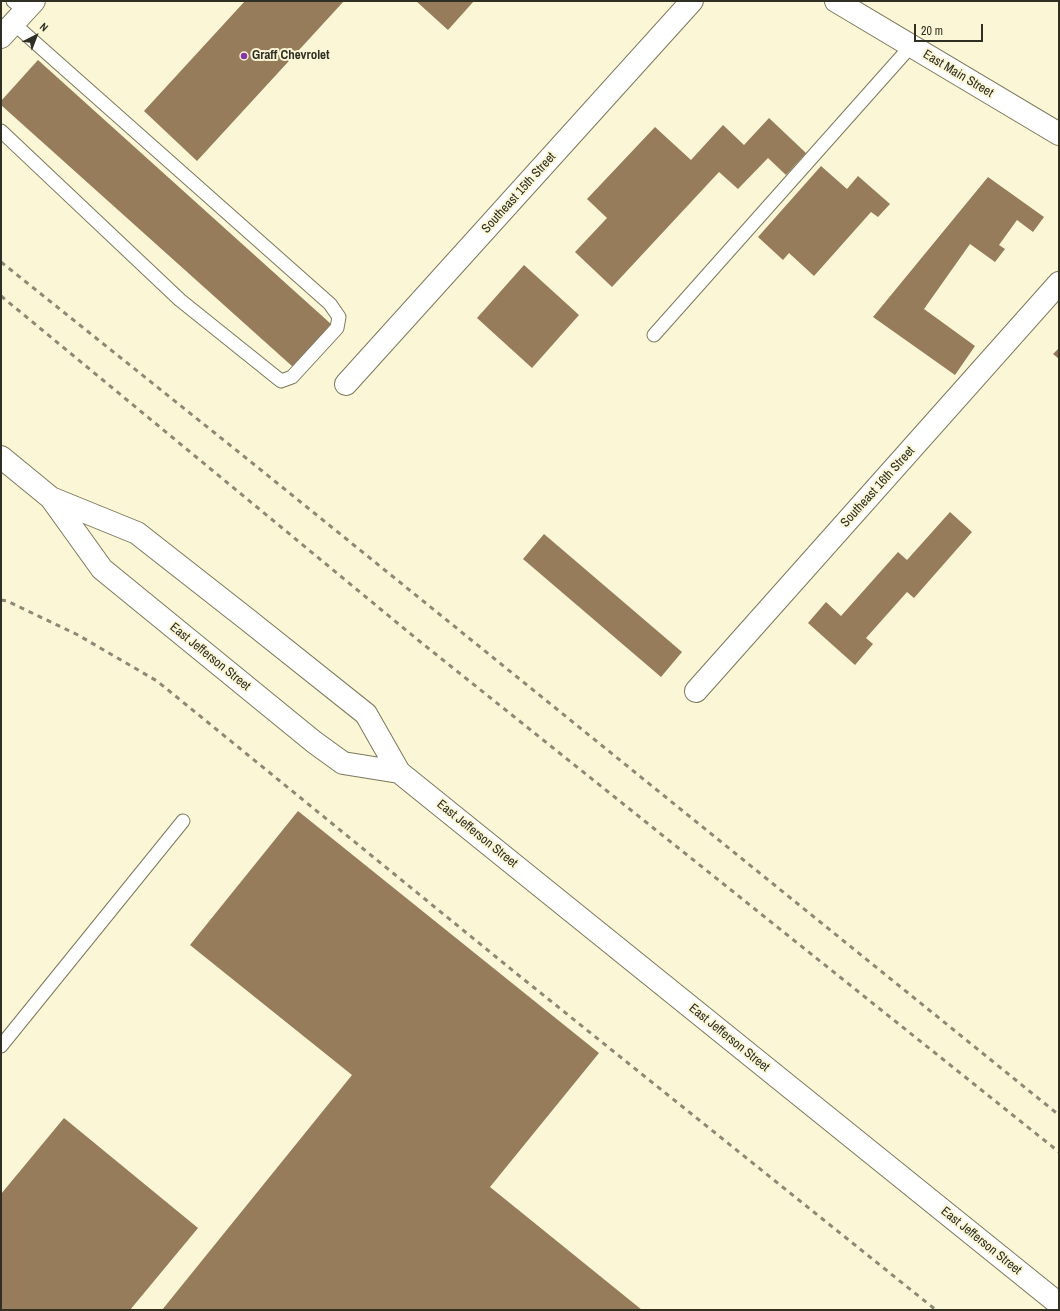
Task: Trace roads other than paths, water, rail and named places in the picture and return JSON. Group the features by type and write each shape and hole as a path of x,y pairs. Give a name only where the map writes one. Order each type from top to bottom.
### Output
{"main road":[{"name":"Southeast 15th Street","path":"346,384 692,1"},
{"name":"East Main Street","path":"836,1 1059,134"},
{"name":"Southeast 16th Street","path":"696,691 1059,283"},
{"name":"East Jefferson Street","path":"1,457 51,498 102,569 314,742 343,763 399,772"},
{"name":"East Jefferson Street","path":"51,498 137,533 236,610 366,714 399,772 1059,1304"}],"lane":[{"path":"1,131 180,300 281,380 292,377 337,328 339,317 330,304 17,15"},
{"path":"654,335 911,46"},
{"path":"1,1046 183,820"}],"railway":[{"path":"1,262 261,470 1059,1115"},
{"path":"1,296 418,640 1059,1152"},
{"path":"1,600 7,601 78,635 157,681 517,974 936,1310"}],"place":[{"name":"Graff Chevrolet","path":"244,56"}]}
